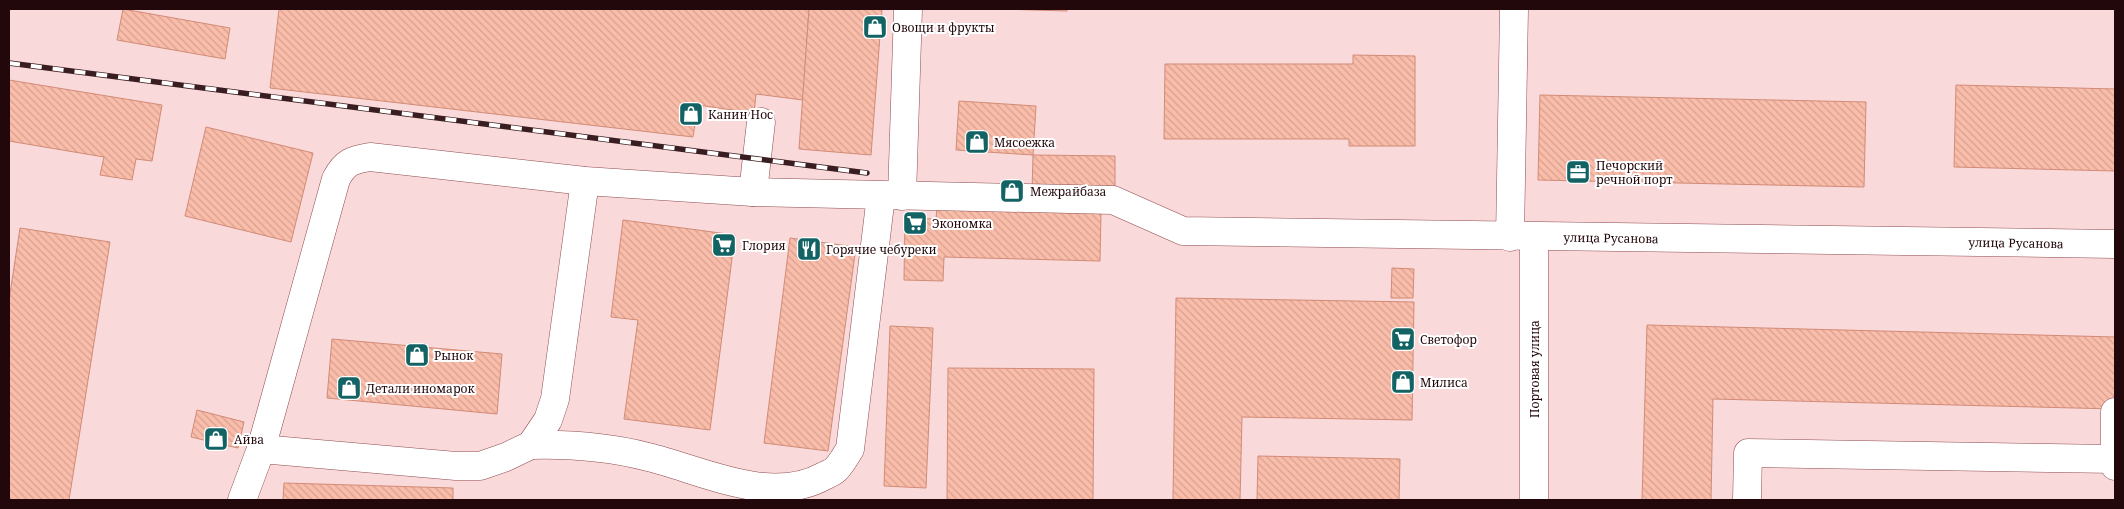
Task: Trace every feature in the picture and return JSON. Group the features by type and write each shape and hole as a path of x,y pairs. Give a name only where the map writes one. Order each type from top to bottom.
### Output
{"street":[{"path":"261,449 456,466 480,466 506,457 531,445 601,447 647,457 739,483 763,487 790,487 816,480 837,469 850,449 891,196 908,9"},
{"name":"Портовая улица","path":"1514,9 1534,500"},
{"path":"753,192 761,122"},
{"path":"242,500 261,449 336,179 342,167 354,160 370,157 585,181 753,192 891,196"},
{"path":"531,445 548,420 555,399 585,181"},
{"name":"улица Русанова","path":"891,196 1113,200 1183,231 2115,244"},
{"path":"1747,500 1748,453 2115,461 2115,412"}],"building":[{"path":"123,9 230,28 225,59 117,40"},
{"path":"279,9 809,9 803,100 756,94 754,113 698,105 693,137 270,88"},
{"path":"809,9 882,9 871,155 799,149"},
{"path":"999,9 1067,9 1067,11"},
{"path":"1353,55 1415,56 1415,146 1349,146 1349,139 1164,139 1165,64 1353,64"},
{"path":"9,80 162,105 152,161 136,159 132,180 100,175 104,157 9,141"},
{"path":"1956,85 2115,89 2115,171 1954,167"},
{"path":"1540,95 1866,102 1864,187 1538,180"},
{"path":"959,101 1036,106 1033,155 956,150"},
{"path":"206,127 313,153 291,242 185,216"},
{"path":"1033,155 1115,156 1115,193 1032,192"},
{"path":"937,207 1101,212 1100,261 944,257 943,281 904,280 905,218 936,219"},
{"path":"623,220 735,235 710,430 624,419 638,320 611,317"},
{"path":"20,228 110,242 69,500 9,500 9,300"},
{"path":"790,238 856,247 828,451 764,443"},
{"path":"1392,268 1414,269 1413,298 1391,298"},
{"path":"1176,298 1414,302 1412,420 1242,417 1240,500 1173,500"},
{"path":"1647,325 2115,337 2115,409 1713,399 1711,500 1642,500"},
{"path":"890,326 933,328 926,488 884,486"},
{"path":"332,339 502,354 497,414 327,398"},
{"path":"948,368 1094,369 1093,500 947,500"},
{"path":"197,410 244,422 238,448 191,437"},
{"path":"1258,456 1400,459 1399,500 1257,500"},
{"path":"284,483 453,488 453,500 283,500"}],"railway":[{"path":"9,63 867,173"}],"place":[{"name":"Овощи и фрукты","path":"875,27"},
{"name":"Канин Нос","path":"691,114"},
{"name":"Мясоежка","path":"977,142"},
{"name":"Печорский речной порт","path":"1578,172"},
{"name":"Межрайбаза","path":"1012,191"},
{"name":"Экономка","path":"915,223"},
{"name":"Глория","path":"724,245"},
{"name":"Горячие чебуреки","path":"809,249"},
{"name":"Светофор","path":"1403,339"},
{"name":"Рынок","path":"417,355"},
{"name":"Милиса","path":"1403,382"},
{"name":"Детали иномарок","path":"349,388"},
{"name":"Айва","path":"216,439"}]}
